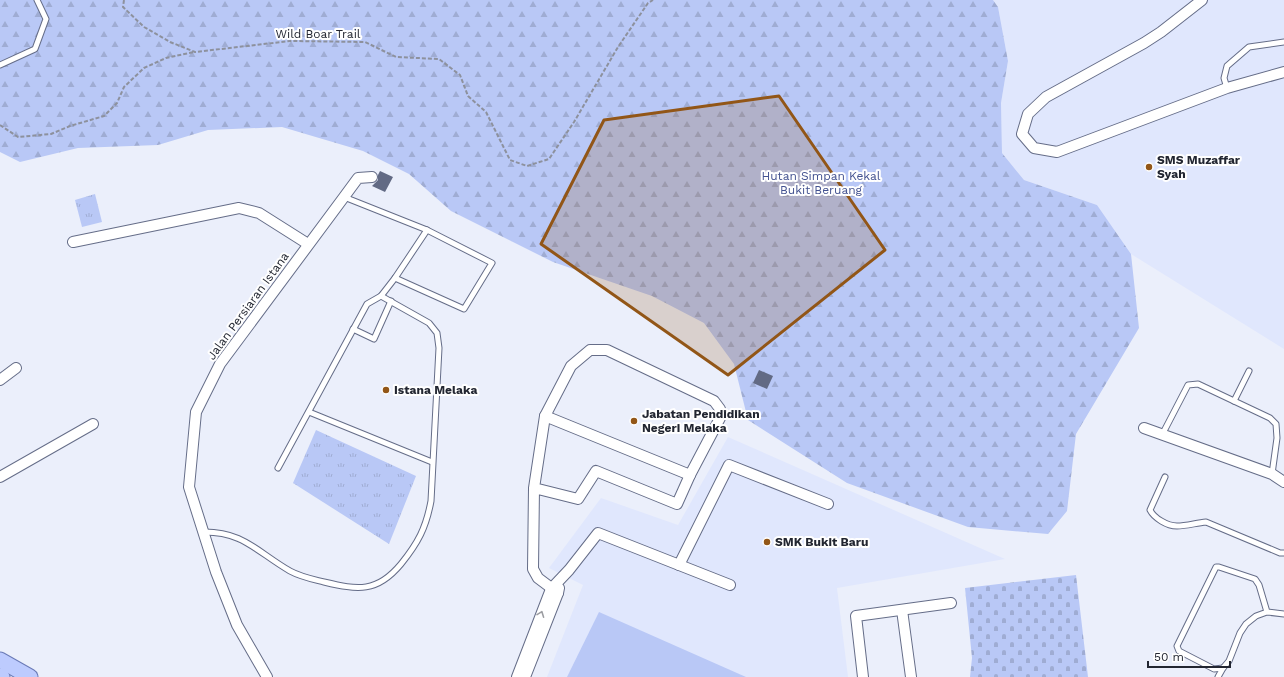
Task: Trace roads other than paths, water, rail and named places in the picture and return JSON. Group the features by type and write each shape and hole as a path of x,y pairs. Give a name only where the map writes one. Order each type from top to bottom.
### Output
{"main road":[{"path":"0,660 30,677"}],"street":[{"path":"1202,0 1162,32 1046,97 1028,114 1022,134 1034,148 1057,152 1227,88 1284,72"},
{"name":"Jalan Persiaran Istana","path":"267,677 237,625 202,532 189,487 196,412 220,364 308,244 358,178 372,177"},
{"path":"73,242 239,208 259,213 308,244"},
{"path":"534,488 578,500 596,471 677,504 690,475 720,418 720,409 714,401 607,350 590,350 571,366 545,416 534,488 533,569 538,578 555,591"},
{"path":"0,380 16,368"},
{"path":"545,416 690,475"},
{"path":"0,477 93,424"},
{"path":"1144,428 1272,474 1284,482"},
{"path":"679,565 729,466 828,504"},
{"path":"517,677 560,580 598,533 730,585"},
{"path":"524,677 555,591"},
{"path":"863,677 856,616 951,603"},
{"path":"902,610 911,677"}],"lane":[{"path":"0,65 35,49 46,19 37,0"},
{"path":"1227,88 1224,78 1227,66 1249,47 1284,42"},
{"path":"344,197 427,230 492,263 464,309 394,278"},
{"path":"278,468 367,304 381,296 427,230"},
{"path":"202,532 229,534 242,540 290,571 304,578 360,588 375,585 387,579 415,546 428,517 431,501 439,348 437,333 429,323 381,296"},
{"path":"353,329 374,339 391,301"},
{"path":"1234,401 1249,371"},
{"path":"1162,435 1188,385 1198,384 1270,418 1276,424 1277,438 1272,474"},
{"path":"309,412 432,462"},
{"path":"1165,477 1150,510 1160,521 1176,526 1206,522 1280,553 1284,553"},
{"path":"1223,668 1214,669 1179,651 1177,646 1216,567 1255,579 1260,585 1267,612"},
{"path":"1218,677 1229,661 1240,633 1246,624 1256,616 1267,612 1284,614"}],"place":[{"name":"SMS Muzaffar Syah","path":"1149,167"},
{"name":"Istana Melaka","path":"386,390"},
{"name":"Jabatan Pendidikan Negeri Melaka","path":"634,421"},
{"name":"SMK Bukit Baru","path":"767,542"}],"park label":[{"name":"Hutan Simpan Kekal Bukit Beruang","path":"821,183"}]}
